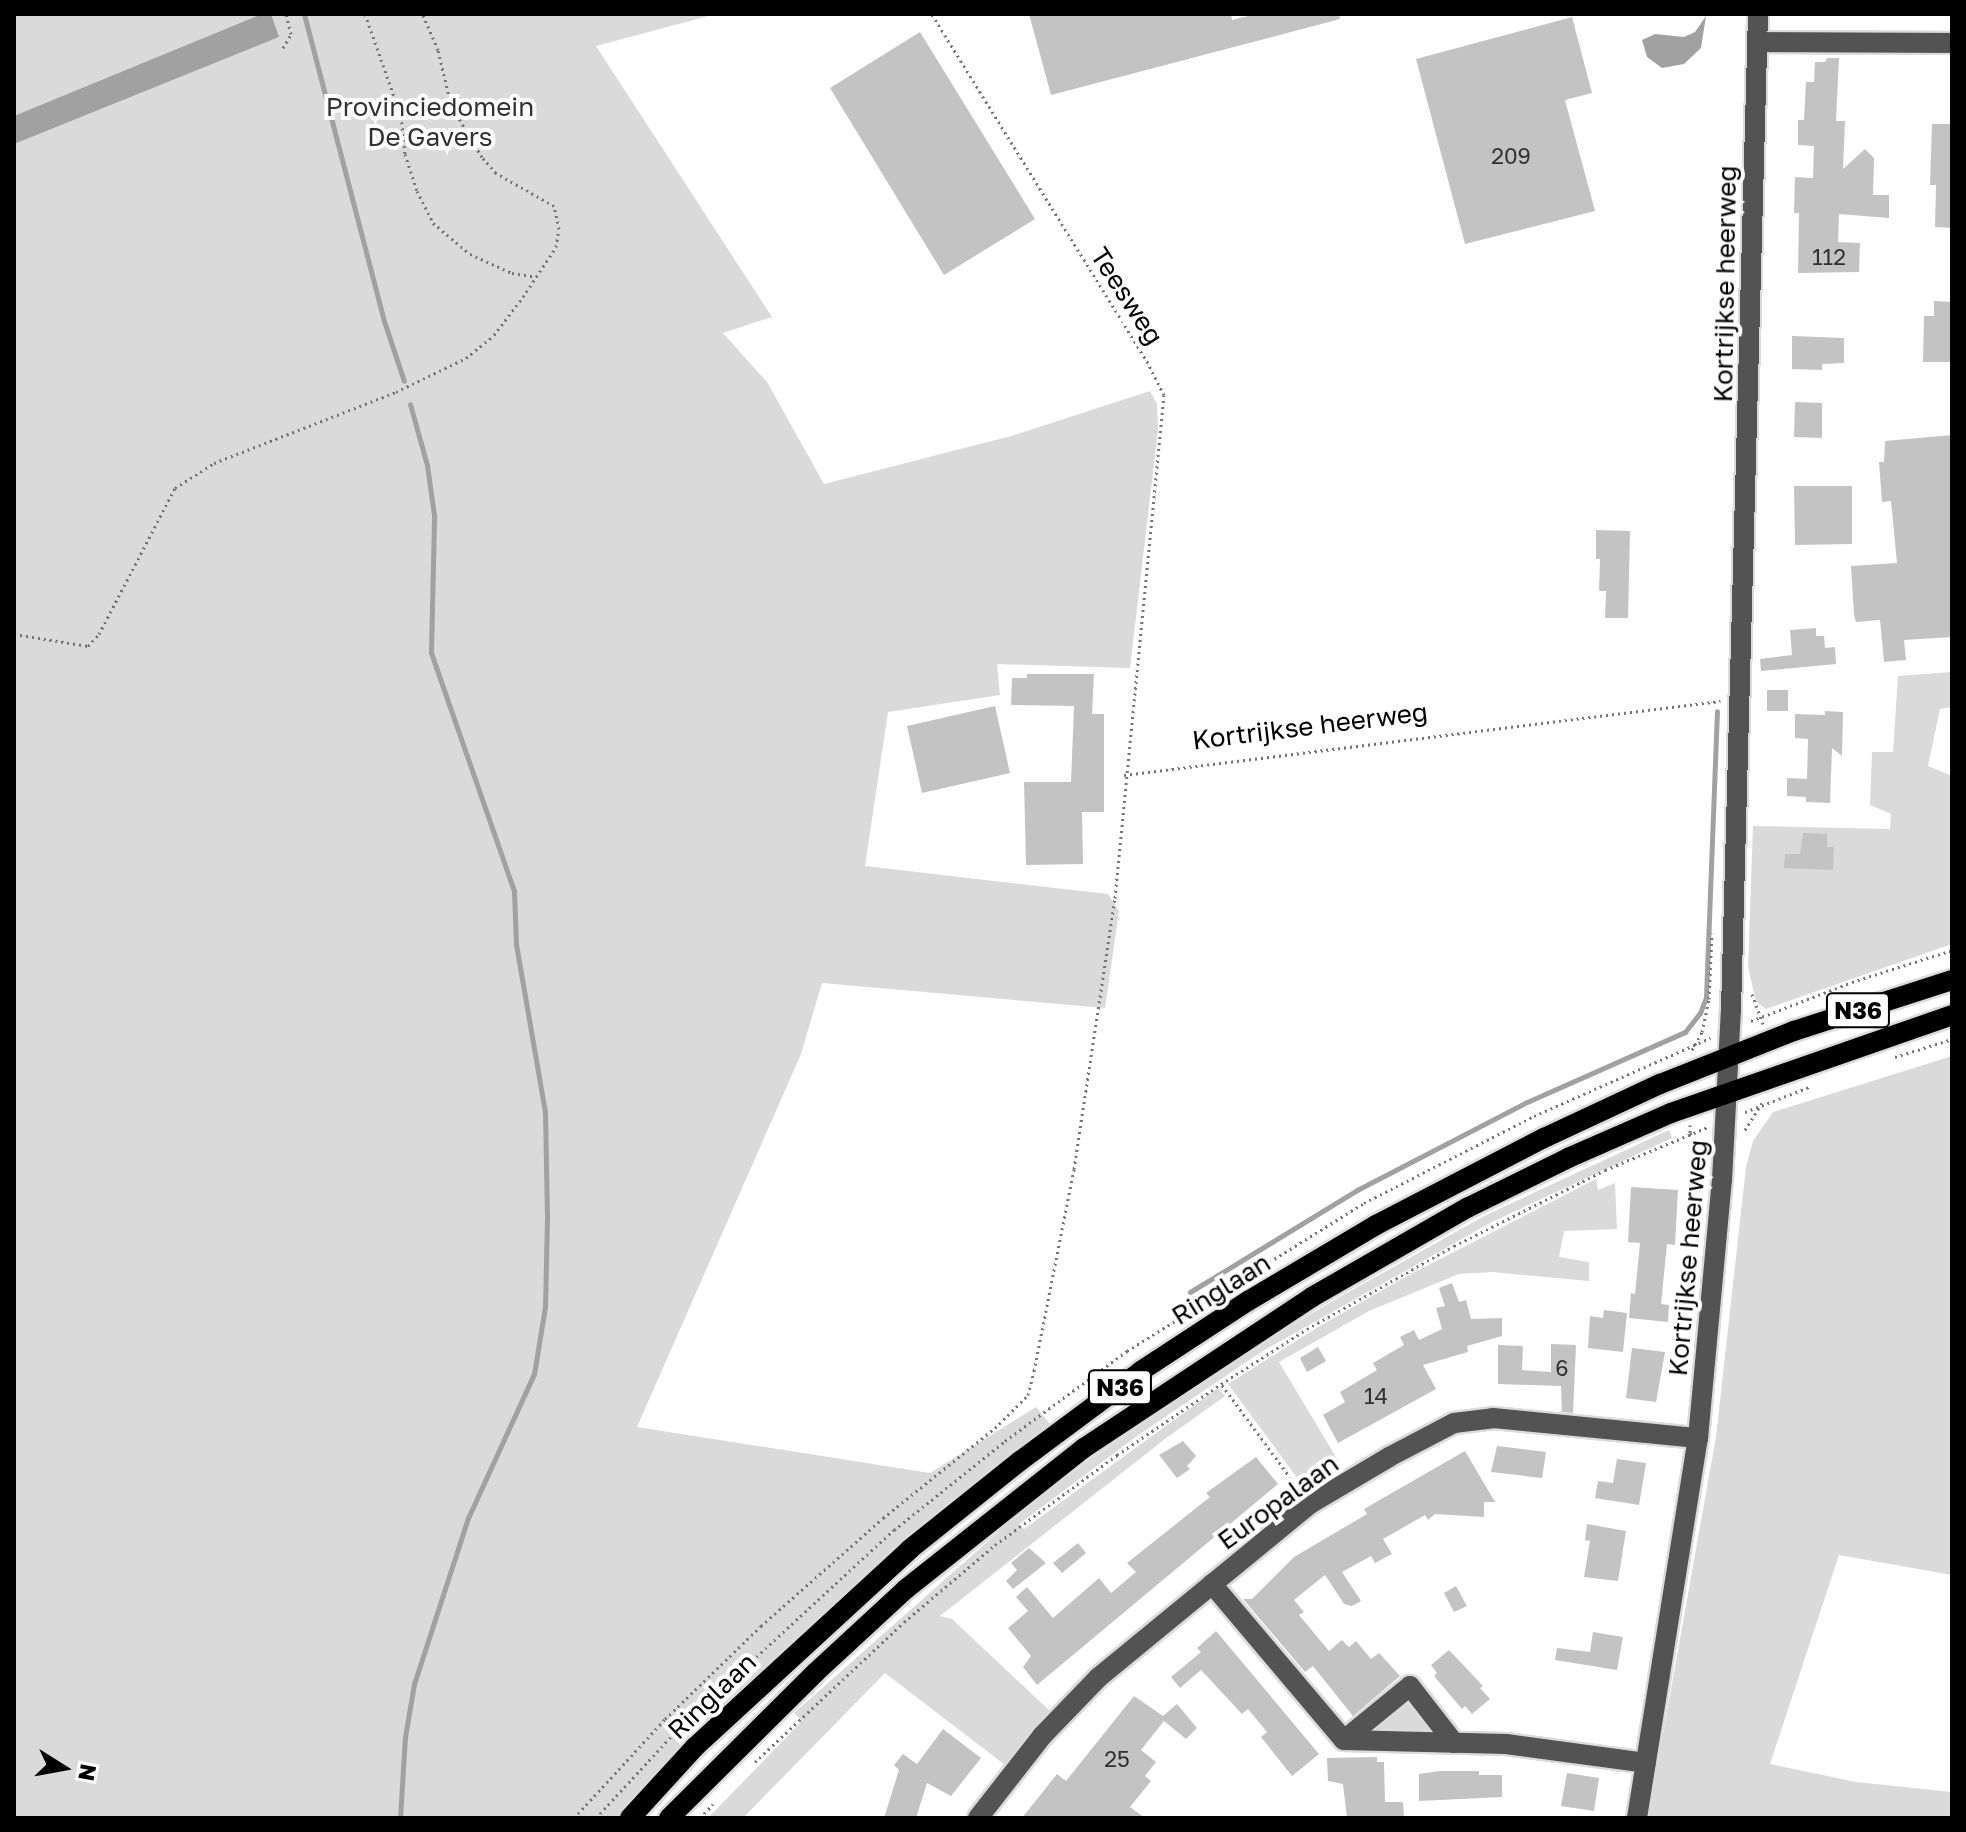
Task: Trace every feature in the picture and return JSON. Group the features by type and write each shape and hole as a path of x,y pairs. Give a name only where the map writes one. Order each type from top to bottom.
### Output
{"main road":[{"name":"Ringlaan","path":"630,1818 716,1727 910,1549 1020,1461 1141,1371 1376,1225 1544,1138 1794,1031 1952,980"},
{"name":"N36","path":"669,1818 816,1672 906,1589 1122,1422 1312,1297 1467,1208 1568,1158 1727,1092 1952,1015"}],"street":[{"name":"Kortrijkse heerweg","path":"1637,1818 1698,1438 1727,1092 1758,14"},
{"path":"1757,42 1952,43"},
{"name":"Europalaan","path":"978,1818 1042,1736 1098,1678 1310,1504 1454,1423 1493,1418 1698,1438"},
{"path":"1212,1584 1344,1740 1506,1744 1646,1763"},
{"path":"1344,1740 1410,1686 1454,1743"}],"path":[{"path":"283,48 291,34 286,14"},
{"path":"365,14 401,116 405,154 417,191 433,223 470,254 512,273 536,277"},
{"path":"14,634 88,646 99,634 175,488 214,463 396,392 466,358 494,335 556,247 559,229 554,206 496,173 482,157 451,105 438,50 423,14"},
{"name":"Teesweg","path":"932,14 1148,363 1164,395 1124,775"},
{"name":"Kortrijkse heerweg","path":"1124,775 1739,699"},
{"path":"574,1818 665,1719 761,1626 883,1518 995,1428 1028,1395 1076,1154 1115,898 1124,775"},
{"path":"1761,1018 1852,982 1952,950"},
{"path":"1691,1055 1703,1027 1710,979"},
{"path":"1748,984 1764,1027"},
{"path":"1703,1027 1714,1028"},
{"path":"1892,1058 1952,1039"},
{"path":"1736,1116 1820,1083"},
{"path":"755,1762 904,1622 995,1545 1117,1455 1221,1384 1307,1329 1454,1246 1593,1176 1702,1129"},
{"path":"1221,1384 1310,1504"},
{"path":"700,1818 721,1795"}],"green space":[{"name":"Provinciedomein De Gavers","path":"14,14 716,14 596,46 772,317 723,333 767,382 824,484 1011,436 1150,391 1157,404 1158,430 1130,668 997,664 1000,695 888,712 865,866 1108,894 1119,911 1105,1008 822,983 801,1054 637,1427 930,1473 1036,1407 1051,1425 903,1542 783,1650 688,1741 617,1818 14,1818"},
{"path":"1952,672 1952,707 1940,709 1928,766 1952,776 1952,944 1766,1009 1756,1002 1748,967 1753,826 1890,829 1891,814 1870,805 1872,752 1893,752 1898,676"},
{"path":"1952,1056 1952,1575 1839,1555 1770,1764 1856,1782 1952,1792 1952,1818 1648,1818 1716,1437 1746,1167 1753,1141 1773,1112"},
{"path":"1669,1130 1672,1138 1492,1222 1261,1352 1137,1436 1019,1524 1024,1529 1218,1388 1225,1396 1165,1439 940,1616 952,1619 1050,1711 1005,1765 885,1673 743,1818 708,1818 802,1721 794,1713 1013,1519 1091,1459 1257,1347 1329,1303 1486,1215"},
{"path":"1596,1179 1598,1190 1615,1183 1617,1229 1564,1231 1559,1257 1589,1262 1589,1281 1492,1272 1459,1274 1369,1311 1279,1362 1342,1467 1306,1490 1228,1384 1407,1276"},
{"path":"1412,1698 1440,1734 1367,1732 1406,1700"}],"shaded area":[{"path":"262,14 271,14 279,37 14,144 14,116"},
{"path":"1706,16 1701,48 1684,64 1662,68 1647,57 1642,40 1655,34 1684,37 1695,32"}],"building":[{"path":"1029,14 1231,14 1232,20 1256,14 1339,14 1340,19 1051,95"},
{"path":"1572,17 1592,93 1565,100 1595,211 1465,244 1416,59"},
{"path":"920,32 1035,219 944,275 830,88"},
{"path":"1827,58 1839,58 1836,121 1845,121 1843,169 1865,149 1874,158 1873,195 1889,195 1889,218 1839,214 1838,242 1860,243 1859,272 1798,273 1799,213 1794,213 1795,177 1813,178 1814,146 1798,145 1798,120 1804,120 1806,82 1814,82 1815,62 1825,62"},
{"path":"1932,124 1952,124 1952,228 1935,227 1936,185 1930,185"},
{"path":"1934,301 1952,302 1952,362 1923,362 1924,316 1934,316"},
{"path":"1792,336 1844,338 1844,363 1822,364 1822,370 1792,369"},
{"path":"1795,402 1822,403 1822,438 1794,437"},
{"path":"1952,435 1952,637 1904,640 1906,660 1884,662 1880,620 1856,622 1851,566 1897,563 1891,501 1882,502 1879,462 1884,462 1885,441"},
{"path":"1794,486 1852,486 1852,544 1795,545"},
{"path":"1596,530 1630,531 1628,618 1605,618 1606,591 1599,591 1600,559 1596,559"},
{"path":"1816,628 1816,636 1824,636 1825,648 1835,647 1836,664 1761,671 1760,659 1792,655 1790,630"},
{"path":"1027,674 1094,674 1092,714 1104,714 1104,812 1082,812 1083,864 1026,865 1024,782 1071,782 1074,706 1011,705 1012,678 1027,678"},
{"path":"1767,690 1788,690 1788,711 1767,711"},
{"path":"995,706 1010,773 922,793 907,726"},
{"path":"1825,711 1843,712 1842,756 1832,748 1830,803 1806,802 1806,797 1787,796 1787,778 1807,779 1808,739 1795,738 1795,714 1825,715"},
{"path":"1803,833 1827,834 1827,847 1834,847 1833,870 1784,868 1785,854 1800,854"},
{"path":"1631,1187 1678,1190 1675,1245 1667,1244 1661,1304 1669,1305 1668,1322 1629,1318 1631,1293 1635,1294 1640,1243 1628,1242"},
{"path":"1452,1283 1459,1302 1466,1300 1471,1319 1502,1318 1502,1336 1467,1346 1468,1352 1423,1365 1436,1389 1338,1443 1323,1415 1345,1402 1340,1392 1377,1370 1373,1363 1404,1345 1400,1337 1414,1330 1419,1340 1442,1329 1436,1308 1445,1306 1439,1288"},
{"path":"1604,1310 1627,1313 1623,1352 1588,1348 1590,1316 1603,1318"},
{"path":"1551,1344 1576,1345 1573,1413 1562,1412 1561,1386 1498,1384 1498,1345 1523,1346 1522,1370 1551,1372"},
{"path":"1318,1347 1326,1361 1307,1372 1300,1358"},
{"path":"1632,1348 1665,1352 1656,1402 1626,1398"},
{"path":"1183,1441 1196,1456 1187,1466 1190,1469 1177,1478 1159,1455"},
{"path":"1497,1446 1546,1452 1542,1478 1491,1472"},
{"path":"1465,1451 1495,1502 1484,1502 1484,1517 1435,1514 1428,1520 1425,1515 1383,1539 1392,1554 1375,1563 1371,1556 1342,1572 1361,1601 1352,1606 1344,1604 1325,1575 1294,1600 1304,1612 1299,1615 1329,1651 1342,1640 1349,1647 1356,1641 1371,1659 1379,1653 1400,1676 1353,1716 1313,1666 1305,1672 1243,1599 1252,1599 1294,1557 1367,1514 1364,1509"},
{"path":"1256,1457 1278,1484 1037,1685 1023,1667 1031,1656 1008,1628 1028,1611 1016,1597 1027,1587 1053,1618 1099,1578 1111,1593 1136,1572 1127,1563 1210,1497 1206,1493"},
{"path":"1617,1459 1646,1463 1639,1505 1595,1498 1598,1481 1613,1483"},
{"path":"1587,1524 1626,1531 1618,1581 1584,1577 1590,1541 1585,1540"},
{"path":"1078,1543 1086,1553 1062,1573 1053,1563"},
{"path":"1029,1548 1046,1563 1013,1589 1006,1581 1017,1570 1011,1563"},
{"path":"1456,1586 1467,1606 1454,1612 1444,1593"},
{"path":"1216,1631 1319,1754 1292,1776 1261,1737 1267,1732 1248,1709 1242,1714 1201,1670 1180,1688 1171,1677 1201,1652 1197,1648"},
{"path":"1593,1632 1623,1637 1617,1670 1555,1660 1557,1648 1590,1652"},
{"path":"1449,1650 1483,1686 1480,1688 1490,1699 1472,1714 1465,1706 1462,1709 1434,1676 1437,1673 1431,1665"},
{"path":"1134,1696 1163,1716 1177,1704 1197,1728 1186,1739 1164,1721 1141,1750 1156,1762 1145,1776 1151,1781 1130,1807 1145,1818 1022,1818 1057,1774 1066,1781"},
{"path":"943,1729 981,1758 951,1796 927,1783 916,1818 884,1818 899,1770 894,1765 903,1754 917,1764"},
{"path":"1377,1757 1377,1762 1384,1762 1385,1802 1403,1802 1404,1818 1347,1818 1343,1784 1328,1781 1327,1758"},
{"path":"1479,1771 1479,1775 1502,1775 1502,1797 1419,1801 1419,1774"},
{"path":"1567,1773 1599,1778 1594,1811 1561,1806"}],"waterway":[{"path":"304,14 383,318 404,381"},
{"path":"400,1818 405,1737 414,1684 468,1518 534,1374 545,1307 547,1216 545,1112 516,944 514,891 431,652 434,515 427,465 410,404"},
{"path":"1190,1292 1357,1190 1527,1102 1685,1032 1700,1013 1706,997 1717,711"}]}
